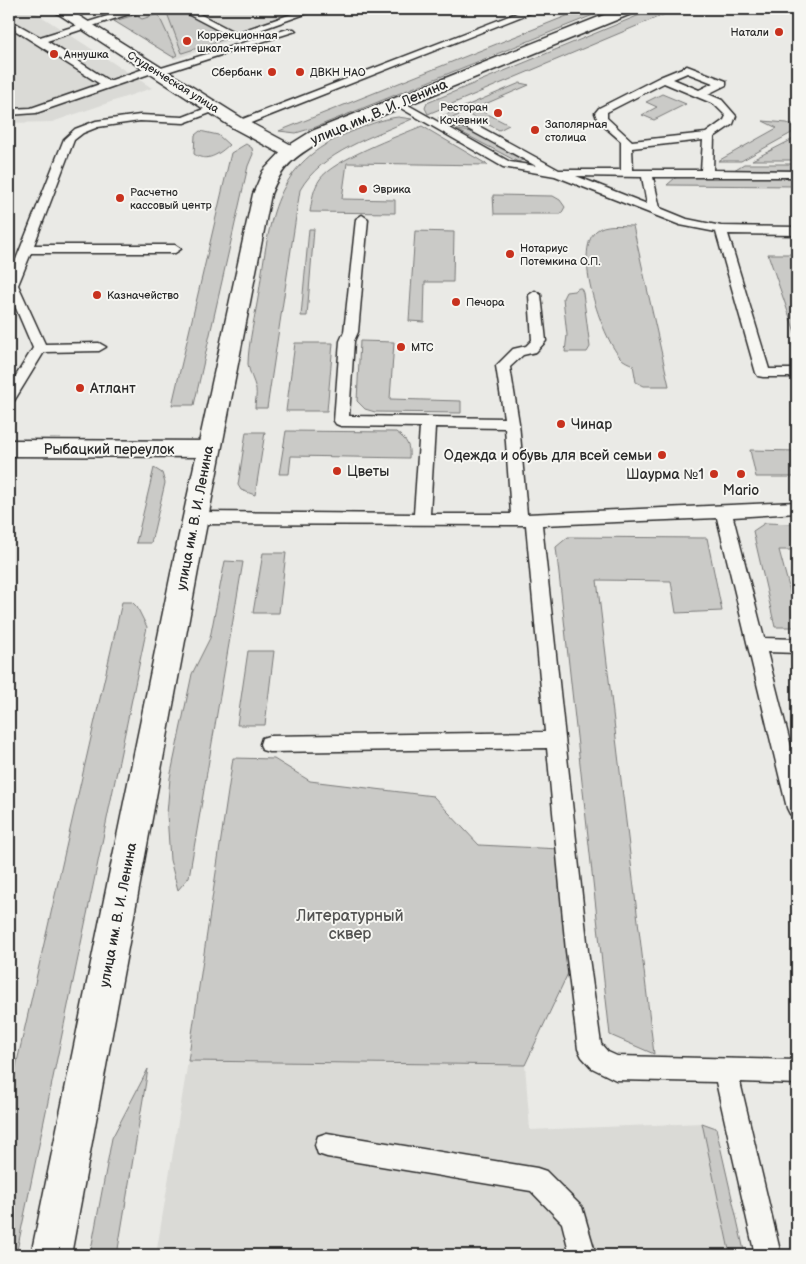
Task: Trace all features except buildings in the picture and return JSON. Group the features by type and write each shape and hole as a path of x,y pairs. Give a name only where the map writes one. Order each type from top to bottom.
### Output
{"main road":[{"name":"Студенческая улица","path":"58,9 239,124 291,152"},
{"name":"улица им. В. И. Ленина","path":"51,1255 195,518 262,194 269,175 291,152 318,135 630,9"},
{"name":"Рыбацкий переулок","path":"9,448 209,449"}],"lane":[{"path":"39,40 139,9"},
{"path":"183,9 235,36"},
{"path":"217,42 314,9"},
{"path":"239,124 535,9"},
{"path":"9,27 14,26 39,40 109,84"},
{"path":"9,112 32,111 152,69 291,31"},
{"path":"152,69 191,50"},
{"path":"627,173 626,140 602,118 600,113 687,68 722,82 699,94"},
{"path":"626,145 709,136 729,122 731,116 718,102 664,79"},
{"path":"397,103 507,165 557,174 797,174"},
{"path":"40,348 10,285 69,139 79,131 96,124 140,118 167,121 184,120 214,108"},
{"path":"439,126 451,123 469,125 557,174 684,222 721,230 797,231"},
{"path":"707,173 709,136"},
{"path":"647,173 654,210"},
{"path":"362,220 351,332 347,341 341,420 512,423"},
{"path":"721,230 763,373 797,374"},
{"path":"26,249 175,249"},
{"path":"535,295 539,341 532,349 518,352 503,366 526,520 555,740 577,951 590,1049 600,1060 616,1068 797,1072"},
{"path":"40,348 99,347"},
{"path":"9,398 40,348"},
{"path":"422,520 428,422"},
{"path":"195,518 526,520 724,512 797,506"},
{"path":"724,512 797,808"},
{"path":"758,645 797,646"},
{"path":"269,744 555,740"},
{"path":"725,1070 768,1255"},
{"path":"327,1145 537,1180 573,1216 583,1255"}],"shaded area":[{"name":"Аннушка","path":"9,9 30,9 152,88 52,122 9,123"},
{"name":"Коррекционная школа-интернат","path":"93,9 324,9 175,59"},
{"path":"188,1061 525,1065 530,1130 702,1123 730,1255 156,1255"}],"green space":[{"path":"183,9 235,36 182,53 167,13"},
{"path":"584,9 608,9 316,127 296,133 279,131"},
{"path":"654,9 677,9 428,114 425,108 427,103"},
{"path":"158,14 177,55 173,57 114,21 135,15 142,19"},
{"path":"520,83 529,85 476,108 509,125 499,130 465,113 452,118 438,118"},
{"path":"662,94 686,104 654,120 642,115 657,107 646,102"},
{"path":"398,117 412,119 365,139 335,155 310,176 300,190 267,408 255,408 256,389 248,364 249,347 267,241 272,217 280,196 291,177 305,160 325,145 368,125"},
{"path":"763,121 787,123 797,127 797,130 741,161 718,161 777,128"},
{"path":"422,126 488,165 347,163 342,199 395,200 395,213 310,212 316,187 320,179 327,172 367,149"},
{"path":"457,130 473,132 525,159 518,162"},
{"path":"200,131 218,135 229,145 213,156 199,157 194,154 195,135"},
{"path":"797,137 797,160 752,160"},
{"path":"246,144 252,148 253,154 248,166 194,405 172,405 231,153"},
{"path":"744,164 797,164 797,170 734,170"},
{"path":"684,176 797,178 797,186 667,185 675,178"},
{"path":"493,195 553,196 560,200 565,207 561,214 494,214"},
{"path":"633,226 669,386 644,386 636,382 633,365 620,357 605,332 592,294 588,274 587,256 589,241 599,228"},
{"path":"309,229 314,229 307,316 301,316"},
{"path":"415,231 454,232 453,282 425,282 424,322 409,321"},
{"path":"768,254 797,254 797,338"},
{"path":"581,288 583,293 590,347 587,352 565,352 567,335 563,298 566,292"},
{"path":"360,341 394,342 390,399 461,401 461,413 375,412 365,409 357,401"},
{"path":"295,343 333,343 327,411 286,411"},
{"path":"286,431 396,432 407,443 409,458 291,456 289,474 279,474"},
{"path":"246,432 265,432 255,495 241,490 238,485"},
{"path":"750,450 797,451 797,477 756,477"},
{"path":"154,468 162,473 165,483 151,543 136,543"},
{"path":"765,523 797,524 797,550 779,550 793,602 797,602 797,627 775,627 753,531"},
{"path":"568,537 707,538 722,611 676,613 671,581 597,580 654,1054 610,1035 556,547"},
{"path":"263,553 286,553 279,613 253,613"},
{"path":"225,561 243,562 189,877 178,890 170,860 167,814 170,778 192,674 210,638"},
{"path":"122,602 132,602 137,607 147,627 16,1255 9,1255 9,1097"},
{"path":"248,651 274,651 265,725 237,725"},
{"name":"Литературный сквер","path":"233,758 274,759 310,781 433,796 479,845 560,849 569,971 525,1065 188,1061"},
{"path":"148,1069 117,1255 90,1255 112,1138"},
{"path":"702,1123 716,1128 745,1255 730,1255"}],"place":[{"name":"Натали","path":"779,32"},
{"name":"Коррекционная школа-интернат","path":"187,41"},
{"name":"Аннушка","path":"54,54"},
{"name":"Сбербанк","path":"272,72"},
{"name":"ДВКН НАО","path":"300,72"},
{"name":"Ресторан Кочевник","path":"498,113"},
{"name":"Заполярная столица","path":"535,130"},
{"name":"Эврика","path":"363,189"},
{"name":"Расчетно кассовый центр","path":"120,198"},
{"name":"Нотариус Потемкина О.П.","path":"510,254"},
{"name":"Казначейство","path":"97,295"},
{"name":"Печора","path":"456,302"},
{"name":"МТС","path":"401,347"},
{"name":"Атлант","path":"80,388"},
{"name":"Чинар","path":"561,424"},
{"name":"Одежда и обувь для всей семьи","path":"662,455"},
{"name":"Цветы","path":"337,471"},
{"name":"Шаурма №1","path":"714,474"},
{"name":"Mario","path":"741,474"}]}
